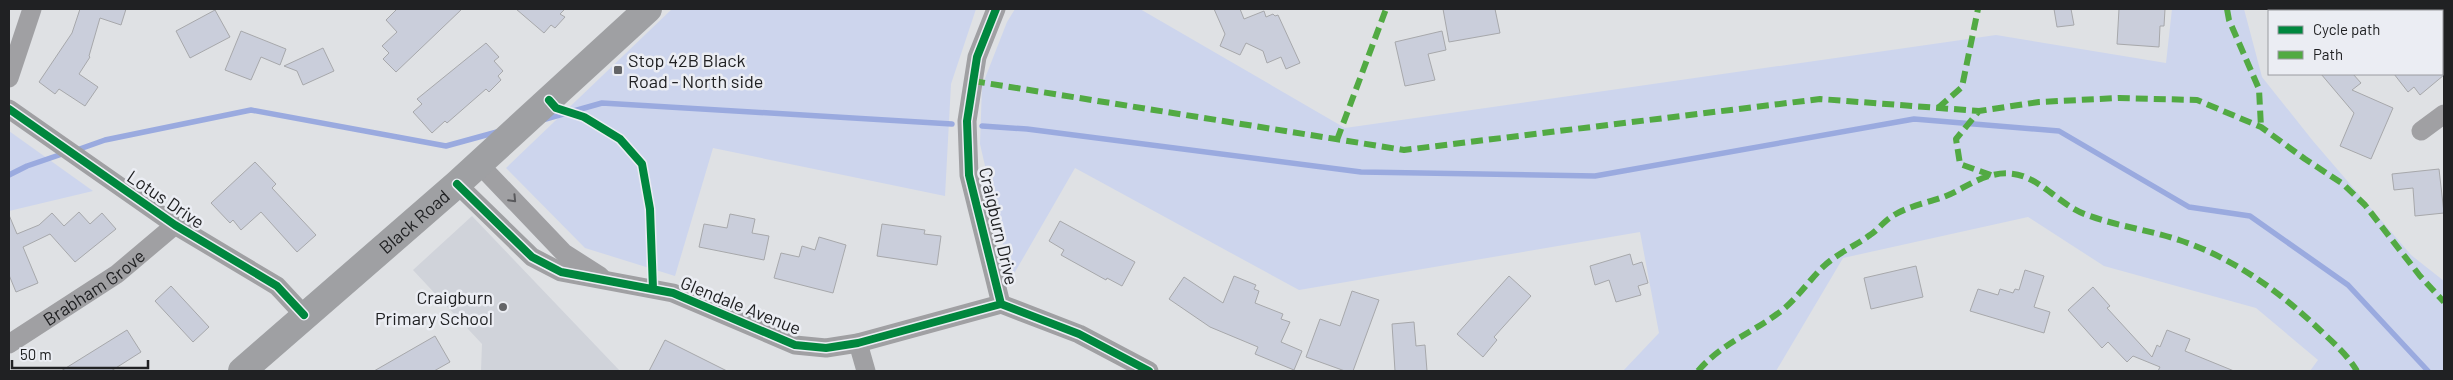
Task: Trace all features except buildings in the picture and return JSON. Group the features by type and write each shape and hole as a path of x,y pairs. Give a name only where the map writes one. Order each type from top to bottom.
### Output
{"main road":[{"name":"Black Road","path":"242,371 304,315 457,184 648,9"}],"street":[{"path":"9,78 32,9"},
{"name":"Craigburn Drive","path":"996,9 977,57 967,121 969,175 1001,304"},
{"name":"Lotus Drive","path":"9,109 175,225 277,286 304,315"},
{"path":"2421,131 2444,114"},
{"name":"Glendale Avenue","path":"479,164 564,253 607,281"},
{"name":"Glendale Avenue","path":"457,184 532,257 561,272 673,293 795,345 826,348 858,343 1001,304"},
{"name":"Brabham Grove","path":"9,344 117,274 175,225"},
{"path":"1001,304 1079,334 1149,371"},
{"path":"858,343 866,371"}],"shaded area":[{"path":"672,9 976,9 951,84 945,196 713,148 675,276 585,248 506,168"},
{"path":"1015,9 1140,9 1345,128 1996,35 2166,63 2172,9 2244,9 2262,77 2313,141 2411,255 2444,281 2444,371 2310,371 2318,360 2256,308 2104,266 2028,217 1843,258 1776,371 1623,371 1659,333 1640,232 1299,290 1075,168 1011,279 980,144 982,86 1007,22"},
{"path":"9,131 93,191 9,211"},
{"name":"Craigburn Primary School","path":"472,216 620,371 481,371 482,344 413,270"}],"waterway":[{"path":"542,120 602,103 952,124"},
{"path":"74,151 105,140 251,110 446,146 497,132"},
{"path":"982,126 1027,129 1361,172 1595,176 1914,119 2059,131 2189,207 2250,216 2348,285 2428,371"},
{"path":"9,175 27,166 65,153"}],"marked path":[{"path":"1337,140 1386,9"},
{"path":"1938,108 1962,87 1978,9"},
{"path":"2227,9 2229,20 2259,89 2261,127"},
{"path":"973,81 1404,150 1820,99 1979,111"},
{"path":"1991,175 1960,164 1956,139 1979,111 2039,102 2119,98 2197,100 2261,127 2343,184 2365,205 2420,276 2444,302"},
{"path":"1698,371 1726,346 1784,309 1829,261 1873,233 1885,221 1897,213 1946,196 1981,179 2007,173 2020,175 2032,180 2087,215 2179,240 2219,256 2256,278 2291,304 2342,351 2357,371"}],"cycle path":[{"path":"996,9 977,57 967,121 969,175 1001,304"},
{"path":"549,100 556,108 584,117 620,139 642,164 650,209 653,289"},
{"path":"9,109 175,225 277,286 304,315"},
{"path":"457,184 532,257 561,272 673,293 795,345 826,348 858,343 1001,304 1079,334 1149,371"}],"place":[{"name":"Stop 42B Black Road - North side","path":"618,70"},
{"name":"Craigburn Primary School","path":"503,307"}]}
